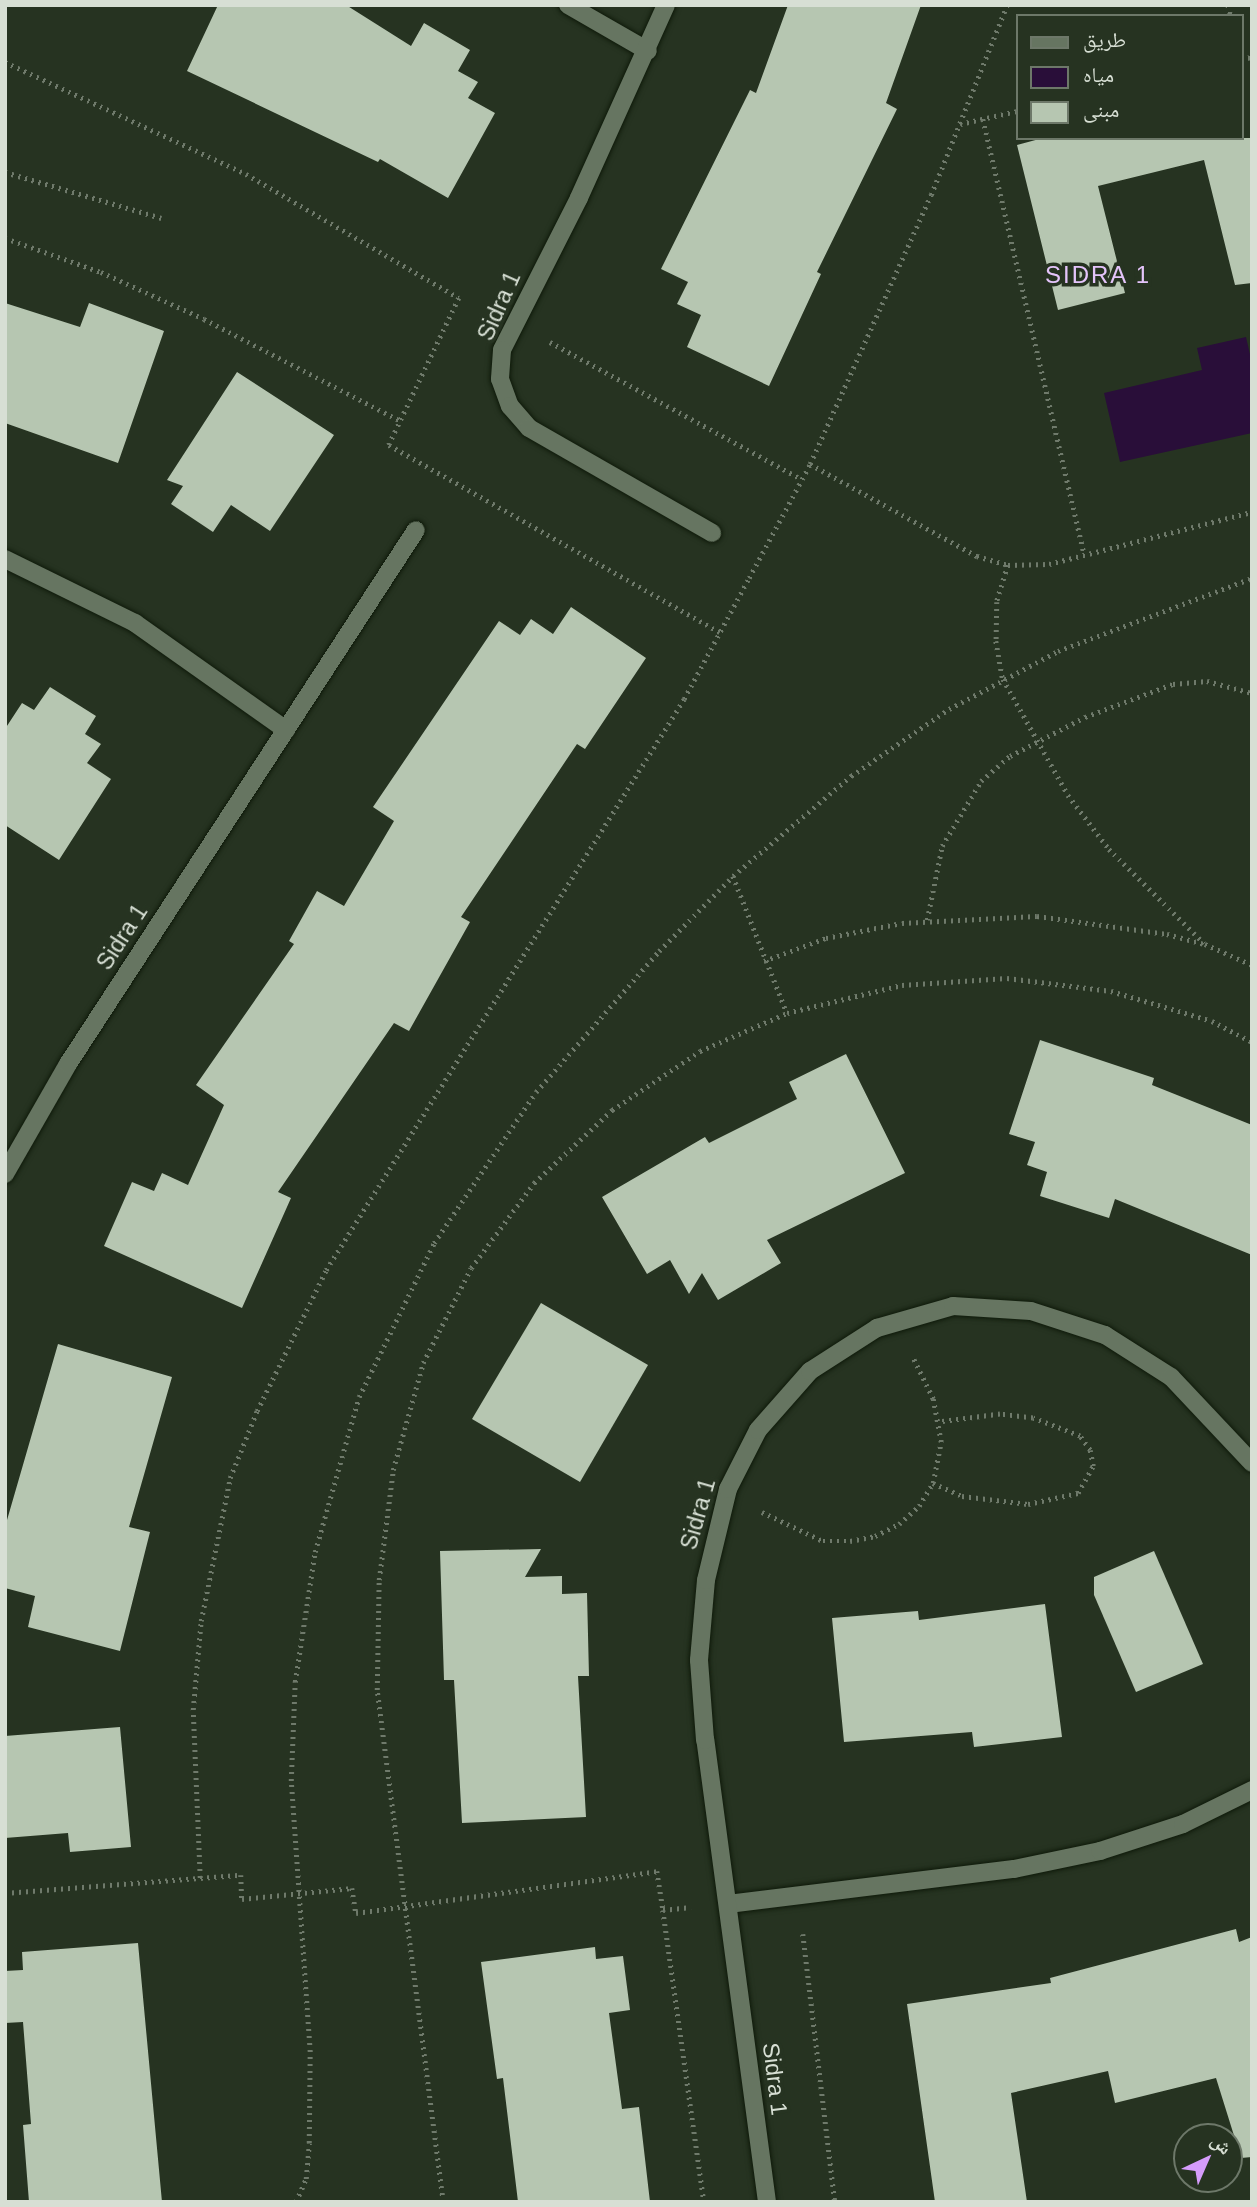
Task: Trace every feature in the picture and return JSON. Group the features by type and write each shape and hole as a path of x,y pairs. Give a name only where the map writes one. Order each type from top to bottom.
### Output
{"street":[{"path":"568,5 648,51"},
{"name":"Sidra 1","path":"666,5 648,51 502,350 500,379 510,406 529,428 712,533"},
{"name":"Sidra 1","path":"5,1174 68,1064 416,530"},
{"path":"5,559 135,623 286,730"},
{"name":"Sidra 1","path":"767,2202 705,1740 699,1660 706,1580 728,1489 758,1430 810,1371 895,1321 953,1306 1031,1311 1105,1335 1171,1377 1252,1463"},
{"path":"728,1904 1014,1869 1100,1852 1183,1824 1252,1790"}],"path":[{"path":"200,1878 193,1710 201,1621 230,1478 257,1411 326,1270 670,722 810,464 959,124 1007,5"},
{"path":"5,62 246,174 459,298 389,445 720,632"},
{"path":"959,124 1016,111"},
{"path":"983,118 1084,554"},
{"path":"5,172 161,218"},
{"path":"5,238 101,272 204,319 401,421"},
{"path":"515,323 801,479"},
{"path":"810,464 977,556 1008,565 1049,564 1252,512"},
{"path":"1008,565 997,602 996,641 1003,679 1068,795 1109,849 1205,944"},
{"path":"296,2202 306,2179 310,2078 307,1975 291,1780 295,1682 315,1552 359,1396 434,1243 536,1092 659,951 733,876 851,776 949,709 1058,651 1252,578"},
{"path":"927,920 942,846 959,813 981,781 1035,740 1173,684 1207,681 1252,693"},
{"path":"733,876 764,961 787,1013"},
{"path":"764,961 827,938 927,920 1037,916 1115,925 1205,944 1252,965"},
{"path":"443,2202 377,1690 379,1580 393,1470 423,1363 471,1268 534,1183 612,1110 700,1051 787,1013 901,985 1007,978 1111,990 1212,1021 1252,1042"},
{"path":"728,1489 789,1527 822,1541 849,1541 875,1536 899,1524 919,1506 933,1483 941,1442 939,1422 895,1321"},
{"path":"933,1483 962,1496 1028,1504 1078,1493 1093,1466 1090,1450 1080,1436 1033,1418 1000,1414 939,1422"},
{"path":"5,1893 241,1875 242,1899 352,1888 356,1913 657,1871 704,2202"},
{"path":"798,1895 835,2202"},
{"path":"663,1910 728,1904"}],"water":[{"path":"1246,337 1252,363 1252,433 1120,462 1104,393 1202,370 1197,348"}],"building":[{"path":"218,5 346,5 411,46 424,23 470,50 458,71 478,82 468,98 495,113 448,198 380,159 378,162 187,71"},
{"path":"788,5 921,5 886,103 897,109 817,272 821,274 769,386 687,347 701,315 677,304 688,282 661,269 750,90 756,93"},
{"path":"1252,138 1252,283 1235,285 1204,160 1098,186 1125,293 1058,310 1017,145 1036,140"},
{"path":"5,303 80,327 89,303 164,331 118,463 5,423"},
{"path":"237,372 334,435 270,531 231,505 213,532 171,504 183,486 167,480"},
{"path":"571,607 646,658 585,749 577,744 461,917 470,922 409,1031 394,1023 278,1192 291,1198 242,1308 104,1246 132,1182 154,1191 162,1173 188,1185 224,1105 196,1085 294,944 289,941 317,891 344,906 394,821 373,807 499,621 520,635 531,619 553,634"},
{"path":"50,687 96,716 85,734 101,744 87,763 111,779 59,860 5,825 5,729 22,703 34,710"},
{"path":"1040,1040 1154,1078 1152,1085 1252,1125 1252,1255 1115,1199 1109,1218 1040,1196 1047,1172 1027,1165 1035,1142 1009,1134"},
{"path":"846,1054 905,1173 767,1240 781,1263 718,1300 702,1273 689,1294 670,1260 647,1274 602,1197 705,1137 709,1143 797,1099 789,1082"},
{"path":"541,1303 648,1365 580,1482 472,1419"},
{"path":"58,1344 172,1377 129,1527 150,1532 120,1651 28,1627 35,1596 5,1588 5,1527"},
{"path":"541,1549 525,1577 562,1576 562,1594 587,1593 589,1676 578,1676 586,1817 462,1823 454,1680 444,1680 440,1551"},
{"path":"1154,1551 1203,1664 1136,1692 1094,1595 1094,1577"},
{"path":"1045,1604 1062,1737 974,1747 972,1732 844,1742 832,1618 918,1611 919,1620"},
{"path":"120,1727 131,1847 70,1852 68,1833 5,1838 5,1736"},
{"path":"1236,1929 1239,1942 1252,1937 1252,2157 1243,2158 1243,2123 1230,2123 1216,2078 1115,2103 1108,2071 1011,2093 1027,2202 935,2202 907,2004 1051,1983 1050,1978"},
{"path":"138,1943 162,2202 29,2202 23,2125 31,2124 23,2022 5,2023 5,1971 23,1970 22,1952"},
{"path":"595,1947 596,1959 623,1956 630,2010 609,2013 622,2109 639,2107 650,2202 518,2202 503,2078 497,2079 481,1962"}],"district":[{"name":"SIDRA 1","path":"1098,275"}]}
